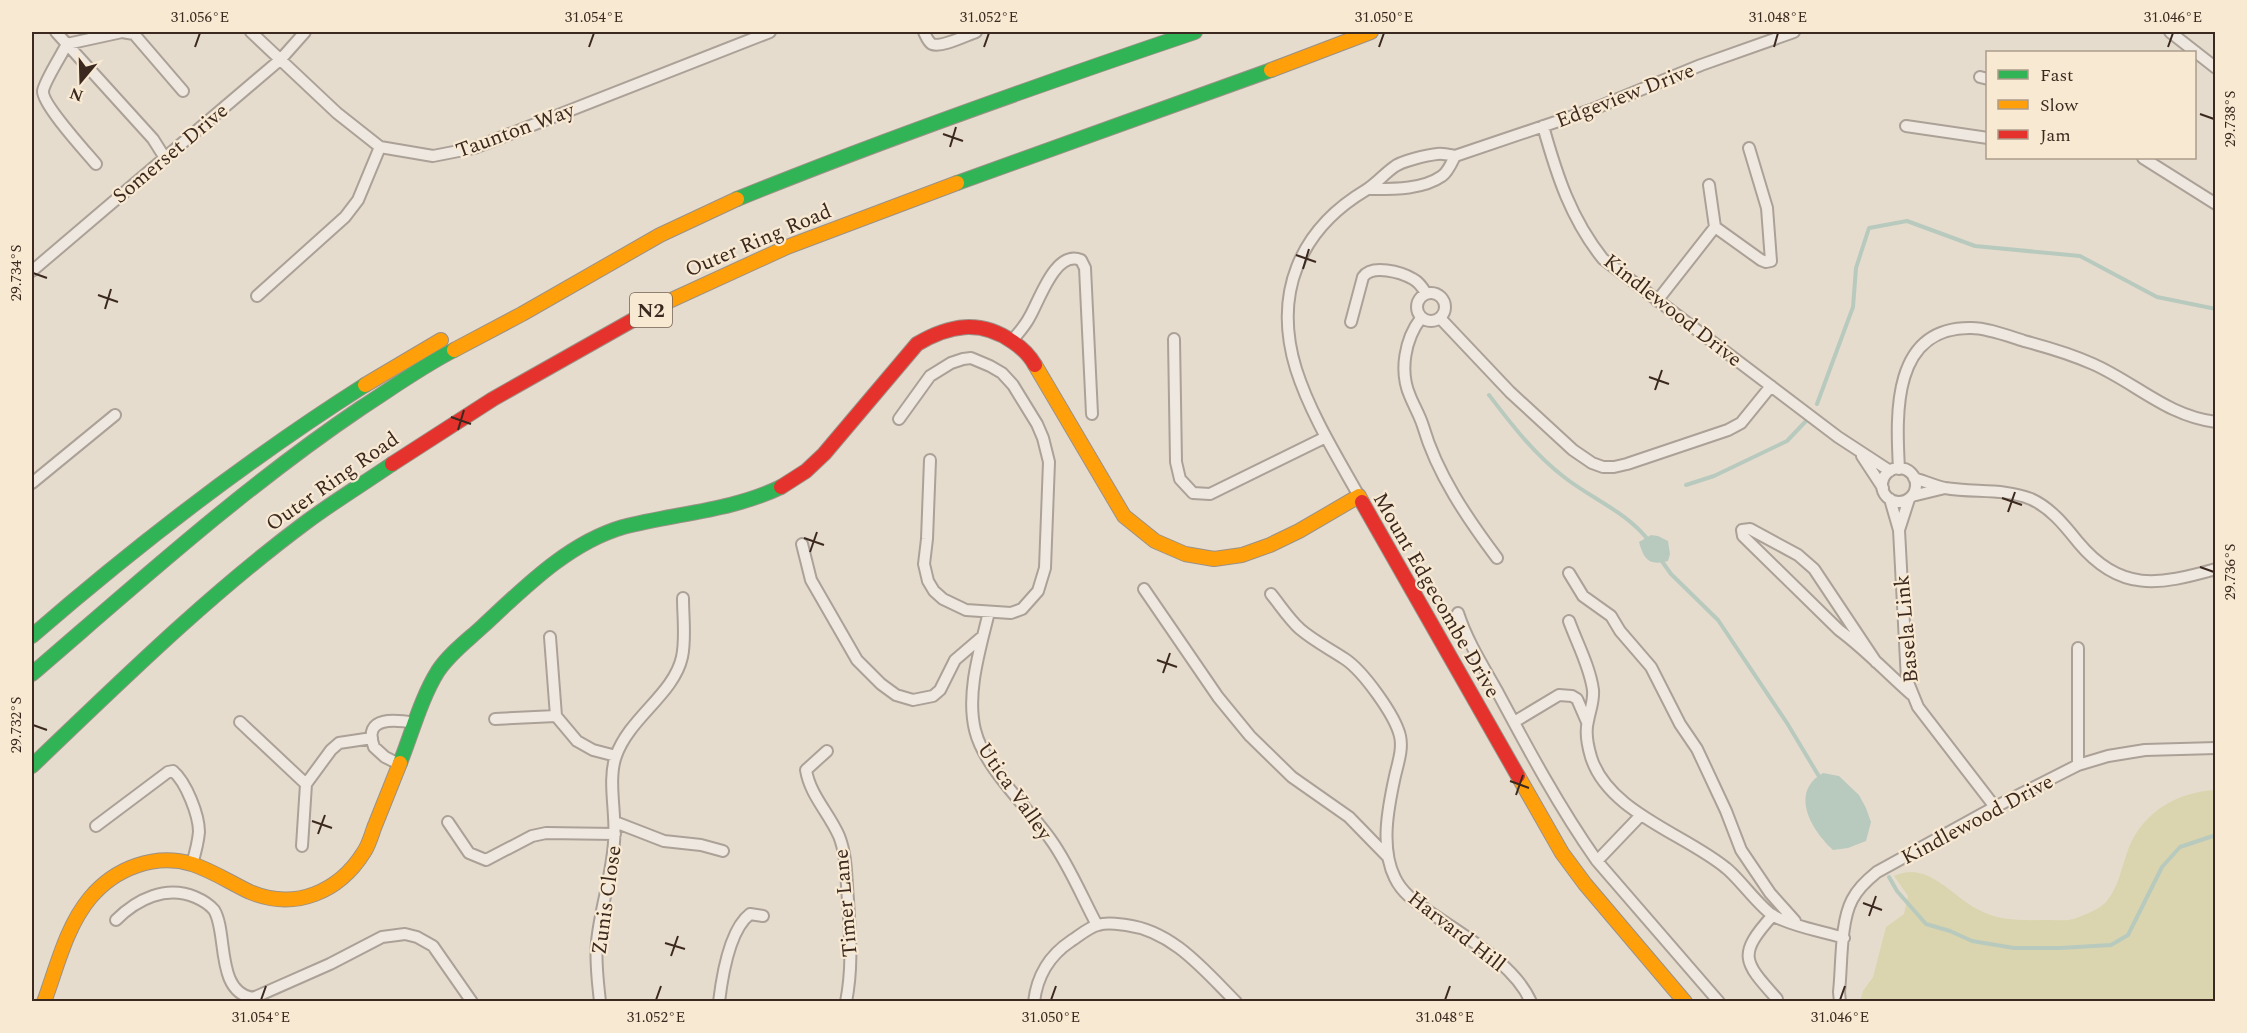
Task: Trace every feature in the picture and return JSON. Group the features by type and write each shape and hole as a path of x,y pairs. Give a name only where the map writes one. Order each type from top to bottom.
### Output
{"main road":[{"name":"Outer Ring Road","path":"32,674 187,540 300,450 430,362 522,314 660,235 708,211 919,128 1195,32"},
{"name":"Outer Ring Road","path":"32,766 147,655 243,572 305,523 428,439 493,399 654,308 787,247 933,192 1241,82 1371,32"},
{"path":"32,636 118,562 210,491 343,398 391,367 445,338 522,314"},
{"name":"Mount Edgecombe Drive","path":"44,1002 78,915 101,884 132,865 154,860 192,864 251,892 278,900 296,900 328,890 354,867 365,851 434,678 447,658 565,556 620,529 747,503 784,486 809,469 828,450 917,345 934,333 953,326 968,325 990,328 1012,341 1031,358 1124,516 1138,530 1163,547 1200,558 1232,558 1269,546 1359,496 1562,853 1585,884 1685,1002"}],"street":[{"path":"56,32 153,139 165,158"},
{"path":"67,44 128,32 139,39 183,90"},
{"name":"Taunton Way","path":"251,32 337,113 380,147 433,156 474,148 770,32"},
{"name":"Somerset Drive","path":"32,271 281,59 305,32"},
{"path":"924,32 928,40 934,44 942,44 976,32"},
{"name":"Edgeview Drive","path":"1359,496 1326,437 1303,386 1293,356 1288,327 1289,298 1296,267 1311,238 1338,209 1368,189 1396,165 1438,154 1455,156 1591,110 1794,32"},
{"path":"2169,32 2194,51"},
{"path":"67,44 45,85 43,94 49,106 96,164"},
{"path":"2196,53 2216,68"},
{"name":"Kindlewood Drive","path":"1543,126 1568,203 1586,237 1603,259 1859,451 1894,470"},
{"path":"1906,126 1986,138"},
{"path":"257,296 345,217 358,200 380,147"},
{"path":"1709,185 1715,227 1761,260 1771,261 1767,208 1749,148"},
{"path":"1368,189 1402,190 1425,183 1444,175 1455,156"},
{"path":"2145,159 2216,204"},
{"path":"1657,301 1715,227"},
{"path":"1012,341 1029,318 1054,271 1061,263 1071,258 1081,260 1085,268 1092,414"},
{"path":"1352,322 1363,277 1373,270 1410,277 1419,283 1426,293"},
{"path":"1426,293 1436,293 1443,300 1445,309 1440,318 1429,321 1421,318 1417,309 1418,299 1426,293"},
{"path":"1421,318 1413,331 1405,356 1405,374 1409,394 1423,425 1433,458 1475,529 1497,558"},
{"path":"1440,318 1543,424 1573,450 1602,467 1627,464 1728,430 1740,423 1753,410 1771,386"},
{"path":"1894,470 1896,420 1900,392 1908,365 1921,347 1939,333 1954,329 1973,328 2060,351 2094,364 2176,412 2216,422"},
{"path":"1174,339 1176,462 1180,480 1193,493 1210,494 1326,437"},
{"path":"899,419 930,376 951,363 971,358 1002,373 1013,385 1038,424 1049,462 1046,558 1043,578 1038,591 1022,609 1011,613 966,610 943,599 928,580 924,564 930,460"},
{"path":"32,483 115,415"},
{"name":"Kindlewood Drive","path":"1859,451 1883,488"},
{"path":"1910,498 1916,488 1914,478 1908,471 1894,470 1884,478 1883,488 1890,500 1900,502 1946,488"},
{"path":"1914,478 1946,488 2007,492 2032,500 2053,513 2090,556 2109,570 2130,579 2154,582 2174,581 2216,569"},
{"name":"Basela Link","path":"1899,530 1910,498"},
{"name":"Basela Link","path":"1890,500 1899,530 1907,680 1911,694 1918,707 1995,807"},
{"path":"1876,662 1814,569 1798,555 1750,529 1742,530 1743,536 1839,630 1911,694"},
{"path":"802,544 812,580 856,660 896,695 918,700 933,696 940,690 955,660 983,636"},
{"path":"1569,573 1583,596 1611,616 1620,631 1651,667 1680,724 1697,749 1746,858 1770,893 1797,924"},
{"path":"1144,589 1218,697 1250,736 1292,777 1349,817 1388,857"},
{"path":"1271,594 1299,628 1348,660 1373,687 1400,734 1401,748 1390,797 1388,857"},
{"name":"Zunis Close","path":"600,1002 596,960 615,834 613,766 635,722 664,690 680,665 683,598"},
{"name":"Utica Valley","path":"989,612 973,690 972,711 979,744 994,768 1052,842 1097,925"},
{"path":"1458,613 1465,631 1514,722 1575,828 1597,861 1719,1002"},
{"path":"1569,621 1593,689 1587,723"},
{"path":"550,637 556,716 577,741 593,750 616,756"},
{"path":"2078,648 2078,765"},
{"path":"1514,722 1559,695 1576,699 1587,723 1592,758 1603,779 1618,796 1641,815 1714,858 1728,869 1773,915 1844,938"},
{"path":"495,719 556,716"},
{"path":"399,764 374,747 372,738 375,727 384,720 395,719 415,723"},
{"path":"240,722 306,784"},
{"path":"302,846 306,784 331,750 339,743 372,738"},
{"name":"Kindlewood Drive","path":"1840,1002 1844,938 1851,901 1861,886 1876,872 2078,765 2108,756 2145,750 2216,748"},
{"name":"Timer Lane","path":"827,751 806,770 808,784 838,834 846,862 852,945 850,982 846,1002"},
{"path":"96,826 168,772 173,771 187,791 198,824 198,842 192,864"},
{"path":"1597,861 1641,815"},
{"name":"Zunis Close","path":"448,822 469,853 486,860 532,836 615,834"},
{"path":"615,822 663,841 723,852"},
{"name":"Harvard Hill","path":"1388,857 1395,879 1406,894 1464,935 1516,977 1531,1002"},
{"path":"116,920 141,900 155,895 184,892 200,899 208,904 217,918 225,967 233,983 244,996 253,998 330,964 382,937 405,934 417,937 432,946 471,1001"},
{"path":"719,1002 731,947 744,919 750,914 764,916"},
{"path":"1773,915 1755,934 1750,943 1748,955 1751,966 1777,999"},
{"path":"1034,1002 1042,973 1049,961 1065,946 1097,925 1113,924 1143,927 1157,933 1179,947 1236,1002"}],"shaded area":[{"path":"1651,535 1668,541 1670,554 1668,561 1656,563 1645,557 1639,542"},
{"path":"1823,773 1839,776 1859,795 1871,822 1866,841 1848,848 1833,850 1817,832 1811,822 1805,800 1807,790 1813,781"},
{"path":"2215,790 2215,1001 1860,1001 1863,991 1873,977 1886,927 1904,914 1908,896 1894,876 1906,872 1929,876 1969,904 1996,917 2023,920 2073,919 2095,910 2106,902 2117,883 2135,834 2153,814 2175,799"}],"waterway":[{"path":"1817,404 1853,307 1856,268 1869,228 1907,221 1975,246 2080,256 2157,297 2216,309"},
{"path":"1489,395 1543,459 1575,485 1620,514 1649,541"},
{"path":"1686,485 1714,476 1787,441 1806,421"},
{"path":"1661,560 1671,574 1718,620 1787,723 1820,778"},
{"path":"1889,877 1897,891 1926,924 1972,941 2014,948 2111,945 2128,935 2162,867 2180,847 2216,835"}],"traffic: fast":[{"path":"737,199 965,112 1195,32"},
{"path":"957,183 1271,70"},
{"path":"32,674 152,570 275,470 361,408 454,350"},
{"path":"32,636 152,536 235,473 365,385"},
{"path":"32,766 165,640 233,580 316,515 392,464"},
{"path":"400,763 417,716 443,664 514,597 565,555 603,534 623,527 723,507 781,487"}],"traffic: slow":[{"path":"1271,70 1371,32"},
{"path":"656,307 787,247 957,183"},
{"path":"454,350 660,235 737,199"},
{"path":"365,385 441,340"},
{"path":"1035,365 1124,516 1155,541 1185,554 1214,559 1242,555 1299,531 1359,496 1362,502"},
{"path":"44,1002 63,948 82,909 100,887 111,878 150,862 178,861 200,867 250,892 267,897 299,898 314,894 342,878 364,852 400,763"},
{"path":"1518,776 1562,853 1585,884 1685,1002"}],"traffic: jam":[{"path":"392,464 493,399 656,307"},
{"path":"781,487 806,471 824,454 917,344 941,332 965,327 989,330 1016,344 1035,365"},
{"path":"1362,502 1518,776"}]}
